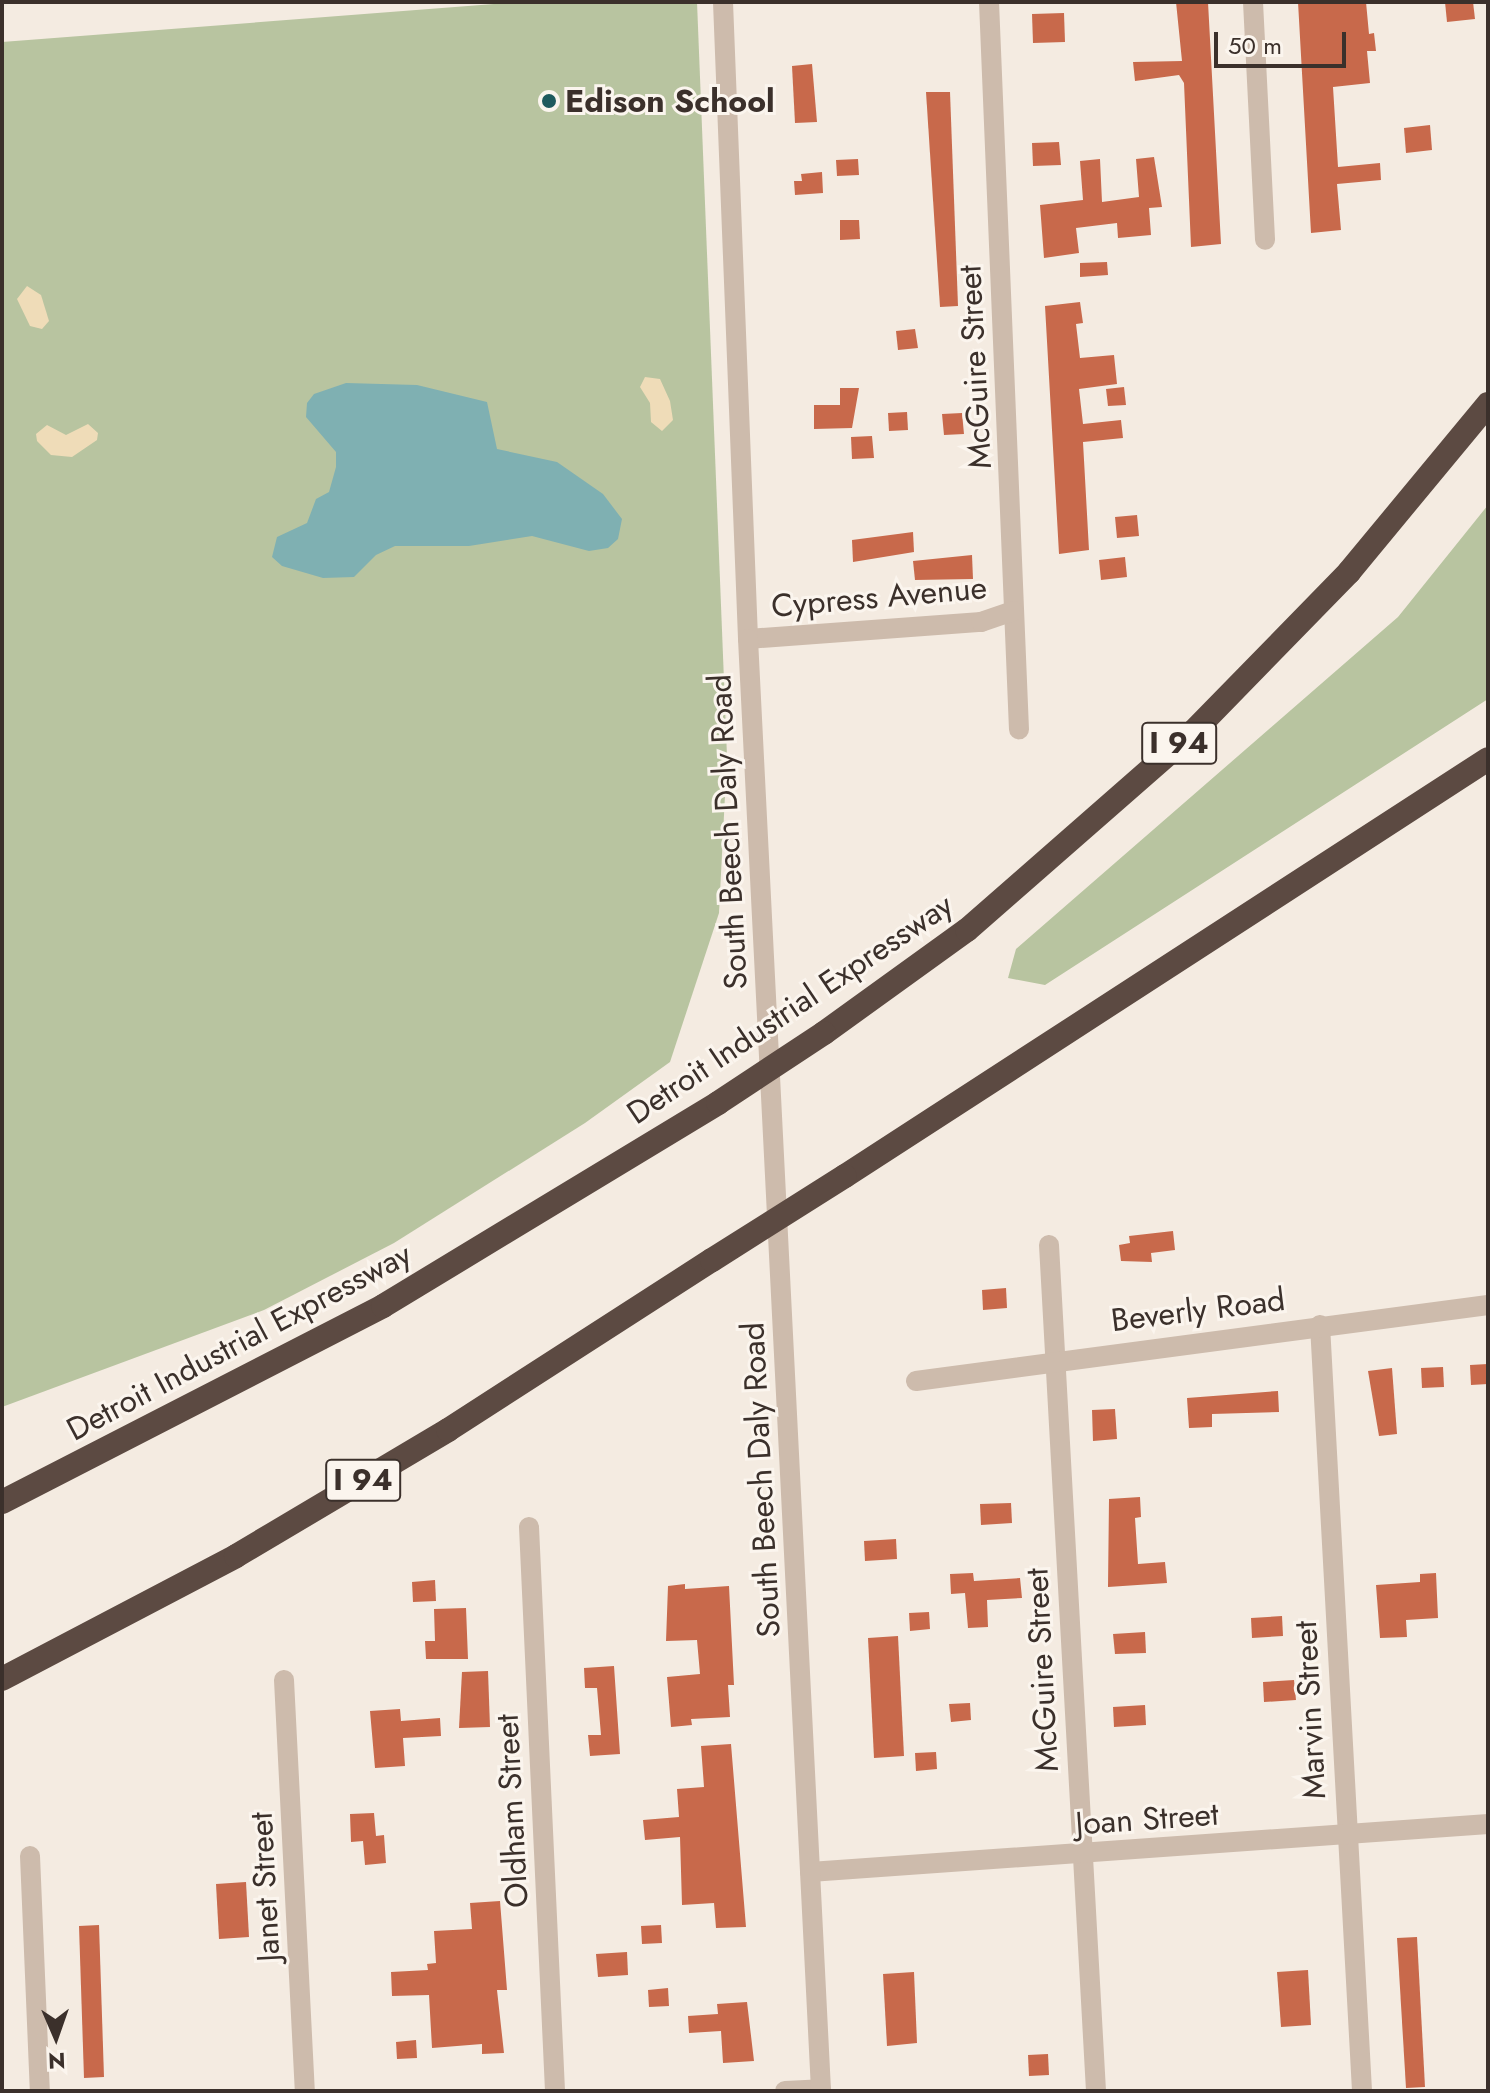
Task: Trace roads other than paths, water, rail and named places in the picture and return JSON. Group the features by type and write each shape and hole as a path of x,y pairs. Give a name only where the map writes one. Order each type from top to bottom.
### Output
{"highway":[{"name":"Detroit Industrial Expressway","path":"2,1502 383,1306 718,1103 824,1033 967,930 1194,731 1349,572 1488,404"},
{"name":"I 94","path":"2,1679 236,1556 448,1430 1488,759"}],"street":[{"name":"South Beech Daly Road","path":"723,2 748,639 821,2090"},
{"name":"McGuire Street","path":"989,2 1019,729"},
{"path":"1253,2 1265,240"},
{"name":"Cypress Avenue","path":"748,639 981,622 1013,611"},
{"name":"McGuire Street","path":"1049,1245 1096,2091"},
{"name":"Beverly Road","path":"916,1381 1053,1358 1488,1305"},
{"name":"Marvin Street","path":"1320,1325 1362,2091"},
{"name":"Oldham Street","path":"529,1527 555,2091"},
{"name":"Janet Street","path":"284,1680 305,2091"},
{"name":"Joan Street","path":"810,1872 1488,1824"},
{"path":"30,1856 40,2091"},
{"path":"785,2091 821,2090"}],"water":[{"path":"346,383 417,385 487,402 497,449 557,462 603,494 622,519 618,539 608,548 589,551 532,536 469,546 395,546 376,555 354,577 323,578 282,566 272,557 277,537 307,523 316,499 329,492 336,467 336,452 306,417 307,403 314,394"}],"place":[{"name":"Edison School","path":"549,101"}]}
